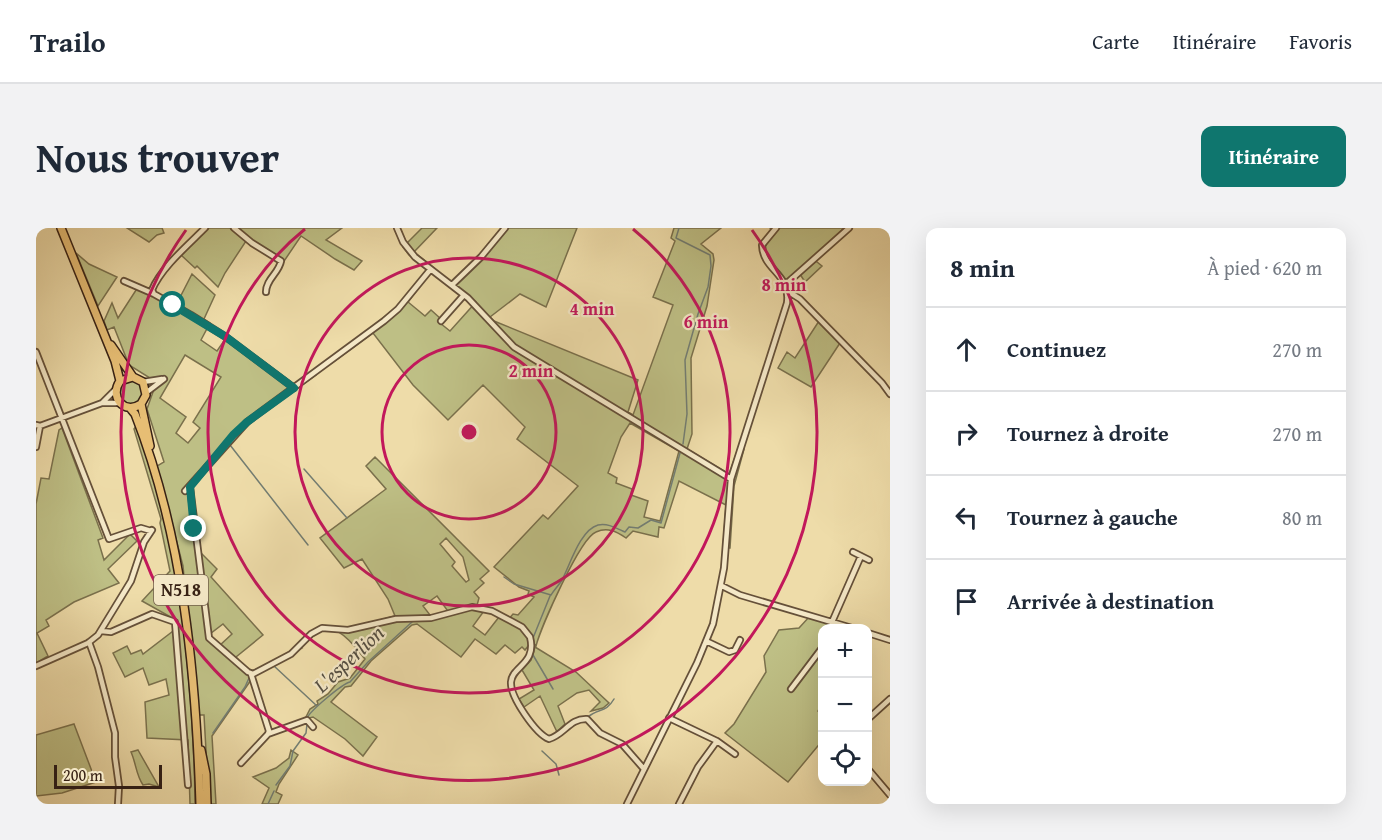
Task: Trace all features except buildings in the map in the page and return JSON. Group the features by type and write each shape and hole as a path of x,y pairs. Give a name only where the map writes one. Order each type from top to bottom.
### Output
{"highway":[{"path":"61,228 115,361 120,381 116,389 116,397 120,403 130,408 141,404 147,392 143,382 133,376 105,335"},
{"path":"120,381 133,376"},
{"name":"N518","path":"141,404 153,464"},
{"name":"N518","path":"130,408 135,414 153,464 169,521 182,594 200,804"},
{"name":"N518","path":"194,719 206,774 207,804"}],"street":[{"path":"154,294 152,290 154,285 204,228"},
{"path":"234,228 252,243 281,261 268,282 266,292"},
{"path":"397,228 408,249 430,270 464,295 525,356 731,479"},
{"path":"452,285 481,257 505,228"},
{"path":"627,804 706,641 722,586 731,479 789,292 786,284 762,254 762,244 774,230 766,228"},
{"path":"786,284 849,228"},
{"path":"268,734 251,674 209,638 187,489 247,422 398,309 430,270"},
{"path":"124,281 154,294 226,337 294,388"},
{"path":"789,292 800,299 890,394"},
{"path":"441,321 464,295"},
{"path":"36,351 109,539 141,528 152,530 144,542 131,581 101,631 90,642 36,666"},
{"path":"143,382 164,380 152,386 147,392"},
{"path":"102,403 116,389"},
{"path":"36,447 38,425 102,403 120,403"},
{"path":"852,552 869,560"},
{"path":"832,622 861,556"},
{"path":"722,586 733,590 736,594"},
{"path":"720,593 736,594 835,624"},
{"path":"251,674 291,654 311,634 322,628 348,630 396,619 431,618 476,607 492,611 522,627 530,637 531,653 512,678 511,683 517,699 537,731 549,740 555,738 573,722 587,719 606,736 622,744 644,770"},
{"path":"101,631 111,632 152,614 175,622 188,785"},
{"path":"872,635 890,640"},
{"path":"706,641 729,652 735,650 741,641"},
{"path":"90,642 115,733 118,804"},
{"path":"791,689 818,653"},
{"path":"872,715 890,699"},
{"path":"669,718 717,741 735,754"},
{"path":"242,763 268,734 307,720 313,727"},
{"path":"679,804 698,767 717,741"},
{"path":"872,775 890,795"}],"green space":[{"path":"127,228 162,228 164,233 157,235 149,242"},
{"path":"207,228 342,228 326,240 362,261 354,270 301,236 272,279 269,277 279,261 246,241 218,287 197,266 195,268 181,255"},
{"path":"422,228 437,228 414,252 434,268 408,302 425,316 431,310 441,319 440,323 450,331 476,302 452,282 506,228 577,228 546,307 520,294 490,317 494,321 638,380 628,412 633,415 673,305 653,297 675,241 671,238 674,228 721,228 701,244 713,254 714,260 707,306 691,358 692,434 687,449 729,474 739,446 744,449 734,486 730,548 723,548 726,505 679,481 664,528 659,527 658,537 633,531 626,538 615,532 604,530 596,532 589,538 562,584 536,646 532,641 525,650 522,647 515,653 505,645 496,654 475,639 461,657 417,624 412,625 371,661 351,686 345,687 331,702 377,737 363,756 345,739 313,717 305,719 310,709 318,704 317,701 328,694 338,682 350,678 365,659 348,639 335,630 319,632 311,638 308,636 322,626 353,627 395,616 388,599 362,559 344,568 320,538 386,489 366,466 375,457 489,571 480,579 484,583 474,592 479,598 476,609 484,611 473,626 485,635 499,617 507,621 513,614 518,615 534,597 494,567 543,515 548,519 578,486 517,439 525,427 483,385 448,420 413,385 373,333 332,363 330,360 398,306 427,270 403,247","holes":["630,423 679,451 660,521 644,517 648,501 631,495 632,489 616,483 617,478 608,473 621,437","446,538 463,557 469,580 466,582 452,566 455,562 440,544","437,596 450,614 433,619 423,606"]},
{"path":"770,228 844,228 812,258 822,266 805,282 798,271 787,282 764,251 768,240 775,233"},
{"path":"76,253 89,264 117,277 98,306"},
{"path":"192,274 215,295 204,319 210,323 201,340 217,351 228,335 295,385 313,372 316,375 257,417 226,446 193,487 199,551 217,569 211,577 263,635 236,657 247,668 255,670 275,661 298,645 302,648 255,676 250,676 251,680 212,736 216,804 209,804 204,715 197,715 183,566 157,466 164,462 147,409 154,389 150,378 129,365 114,327 107,330 104,321 112,303 118,318 138,287 175,307","holes":["185,355 221,377 193,422 200,428 188,443 176,433 186,417 160,398","223,624 232,634 219,646 208,639 210,634"]},
{"path":"819,321 840,343 811,387 778,368 787,352 795,358"},
{"path":"131,380 139,384 143,392 139,400 131,404 123,400 119,392 123,384"},
{"path":"137,425 162,510 178,591 193,734 195,804 190,804 188,740 147,738 145,702 169,695 166,679 149,685 143,668 125,677 113,653 127,646 131,654 141,650 143,654 177,628 176,620 142,601 170,571 161,519 134,429"},
{"path":"62,428 103,538 98,540 104,560 130,534 137,541 108,569 119,583 74,602 46,620 49,626 37,633 48,656 36,663 36,504 41,478 49,479 59,430"},
{"path":"809,617 832,624 818,624 818,746 788,782 725,733 734,724 766,672 764,656 779,630 799,628"},
{"path":"535,647 576,672 609,703 603,708 591,711 600,702 589,690 577,693 558,706 565,724 557,732 540,696 524,707 519,699 534,690 522,670 531,660"},
{"path":"74,724 96,782 62,793 36,796 36,735"},
{"path":"138,750 159,787 143,785 131,752"},
{"path":"291,750 298,755 279,784 276,792 282,795 278,804 262,804 269,788 253,777 276,768 289,758"}],"waterway":[{"name":"L'esperlion","path":"679,228 676,238 710,255 711,266 708,287 685,360 687,414 683,444"},
{"path":"230,445 308,545"},
{"name":"L'esperlion","path":"504,577 514,584 551,595 562,580 576,549 592,528 605,525 625,532 629,527 638,528 651,520 661,523 680,453"},
{"path":"304,469 347,518"},
{"path":"550,596 533,638 533,655 553,689"},
{"name":"L'esperlion","path":"307,718 340,687 350,682 368,662 412,622"},
{"path":"274,666 317,706"},
{"path":"213,733 249,678"},
{"path":"588,717 608,706 614,699"},
{"name":"L'esperlion","path":"276,785 290,766 293,751 306,733 307,724"},
{"path":"542,751 556,764 559,775"},
{"name":"L'esperlion","path":"268,804 274,791"}],"route":[{"path":"173,305 226,337 288,381 294,388 263,409 233,435 190,487 194,529"}]}
